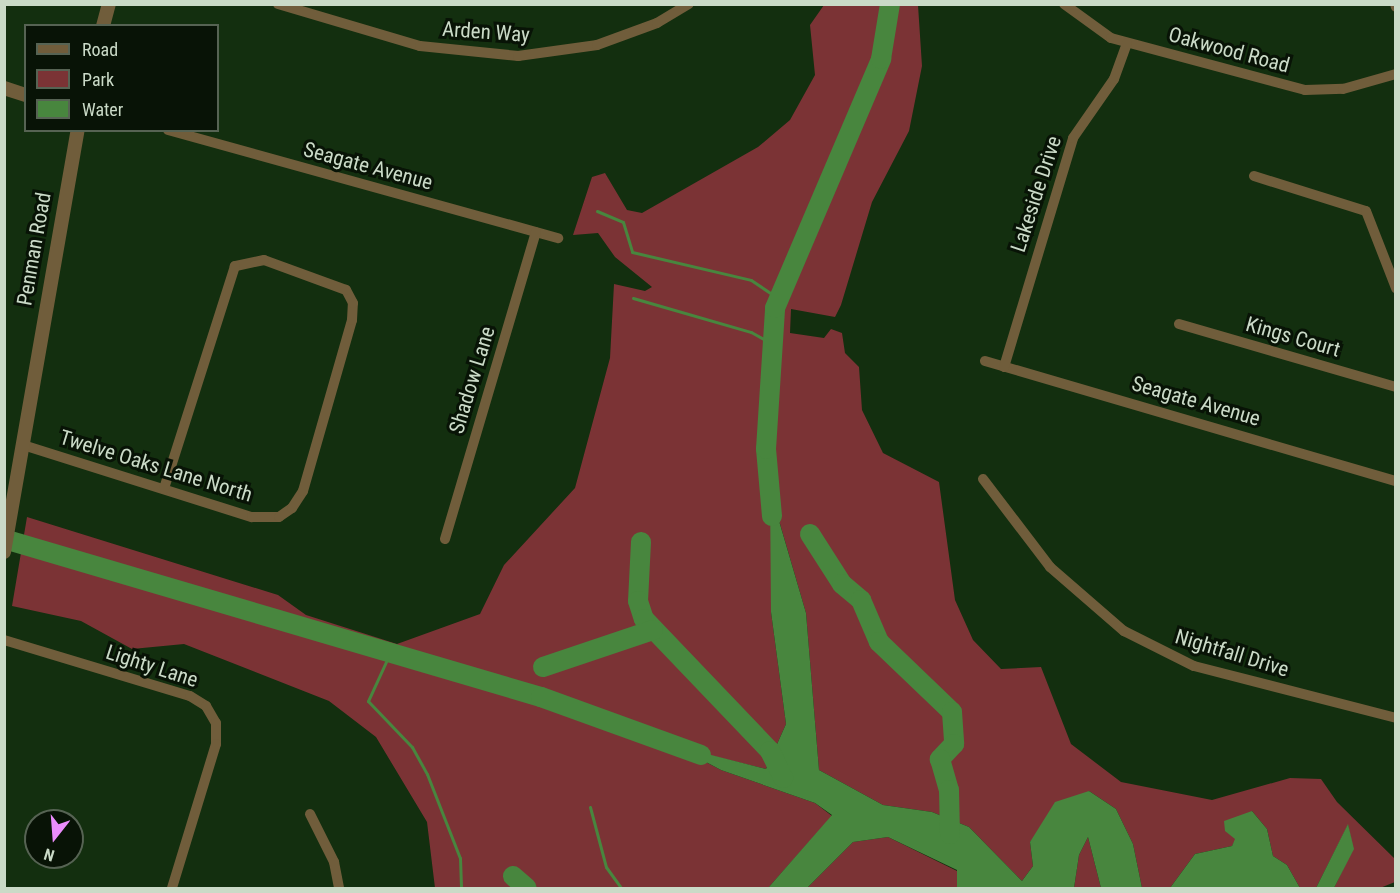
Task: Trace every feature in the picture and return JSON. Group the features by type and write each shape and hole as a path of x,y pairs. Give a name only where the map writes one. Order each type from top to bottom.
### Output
{"street":[{"path":"104,24 109,4"},
{"name":"Arden Way","path":"279,5 420,46 518,56 597,45 657,23 689,4"},
{"name":"Oakwood Road","path":"1064,4 1093,30 1127,43 1305,90 1343,88 1395,74"},
{"name":"Lakeside Drive","path":"1004,367 1072,138 1114,79 1127,43"},
{"path":"4,88 24,94"},
{"name":"Penman Road","path":"4,552 78,132"},
{"name":"Seagate Avenue","path":"175,132 558,238"},
{"path":"1254,176 1366,211 1395,288"},
{"name":"Shadow Lane","path":"446,539 536,232"},
{"name":"Twelve Oaks Lane North","path":"23,445 252,517 279,517 292,508 303,491 352,320 351,296 339,285 264,260 240,262 225,284 164,489"},
{"name":"Kings Court","path":"1179,324 1395,387"},
{"name":"Seagate Avenue","path":"985,362 1395,481"},
{"name":"Nightfall Drive","path":"983,479 1050,567 1124,631 1194,666 1395,718"},
{"name":"Lighty Lane","path":"4,640 190,696 206,706 216,723 216,744 172,888"},
{"path":"310,814 334,862 339,888"}],"green space":[{"path":"824,5 918,5 922,66 909,131 872,202 841,305 835,317 791,309 790,333 824,338 831,329 842,333 845,353 859,367 862,410 883,453 939,482 955,600 973,640 1001,669 1041,667 1071,744 1121,782 1212,800 1290,778 1321,779 1337,802 1395,859 1395,882 1380,888 1334,888 1353,849 1348,825 1316,888 1300,888 1287,865 1273,856 1267,829 1252,811 1232,846 1195,854 1170,888 1142,888 1133,844 1116,809 1089,791 1030,842 1033,866 1022,881 969,827 932,812 883,805 819,770 806,613 771,493 771,612 786,724 766,769 679,748 721,770 815,803 832,816 768,888 435,888 427,822 376,737 329,701 184,644 132,649 81,621 12,606 27,517 278,595 306,615 397,644 480,614 504,565 575,488 610,358 614,284 645,291 652,287 615,257 598,233 573,235 592,177 605,173 627,210 642,213 758,147 790,120 815,75 810,25"},
{"path":"888,837 957,871 957,888 807,888 853,842"},
{"path":"1088,837 1101,888 1074,888 1079,855"}],"water":[{"path":"770,490 806,613 819,770 883,805 932,812 969,827 1022,881 1033,866 1030,842 1055,802 1089,791 1116,809 1133,844 1142,888 1101,888 1088,837 1079,855 1074,888 957,888 957,870 888,837 853,842 807,888 768,888 832,815 815,803 721,770 676,746 766,769 786,724 771,612"},
{"path":"1252,811 1267,829 1273,856 1287,865 1300,888 1170,888 1195,854 1232,846 1235,839 1225,831 1224,821"},
{"path":"1348,824 1354,849 1334,888 1316,888"}],"waterway":[{"path":"772,516 766,449 775,308 881,59 890,4"},
{"path":"597,211 623,222 632,252 751,280 779,299"},
{"path":"633,298 751,332 773,344"},
{"path":"810,534 842,584 861,600 879,642 952,712 954,744 940,759 949,790 950,834"},
{"path":"4,539 541,697 701,755"},
{"path":"641,542 638,601 644,619 770,751 783,778"},
{"path":"543,667 653,630"},
{"path":"390,653 368,701 412,747 427,774 460,858 461,888"},
{"path":"590,807 606,867 621,888"},
{"path":"513,876 527,888"}]}
